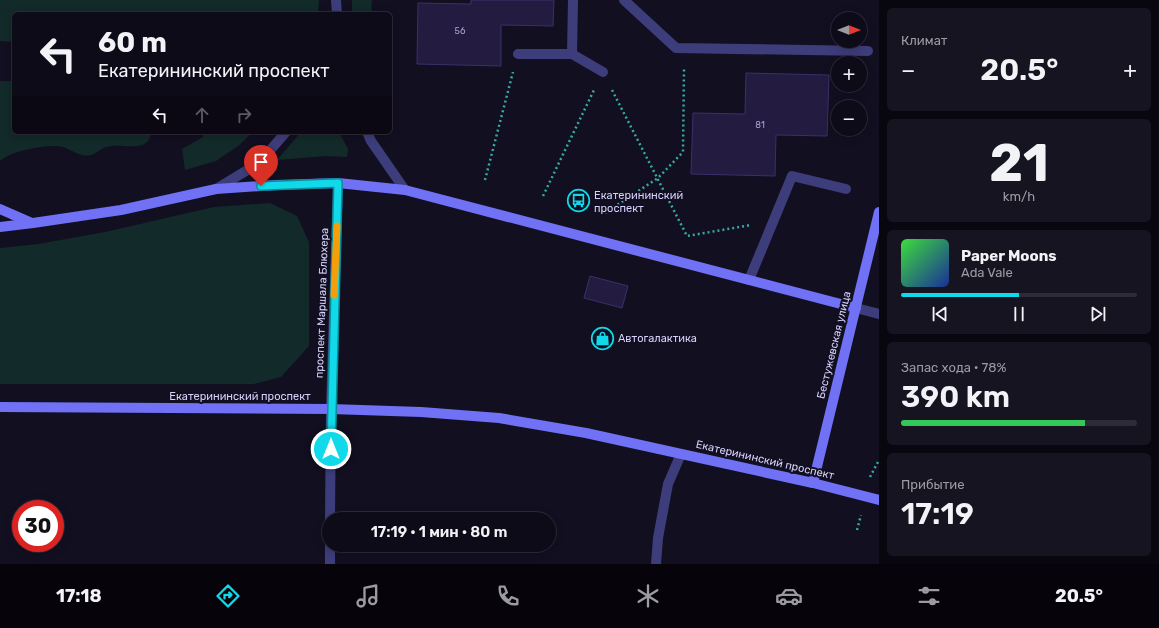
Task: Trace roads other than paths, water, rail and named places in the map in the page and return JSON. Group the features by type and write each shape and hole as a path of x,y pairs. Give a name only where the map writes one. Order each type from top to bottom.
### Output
{"street":[{"path":"336,0 337,12"},
{"path":"572,54 573,0"},
{"path":"624,0 676,48 868,51"},
{"path":"518,54 572,54 603,72"},
{"path":"216,190 259,163 284,134"},
{"path":"368,134 371,141 405,190"},
{"path":"749,280 792,176 846,189"},
{"path":"0,227 122,210 216,190 276,185 338,183 405,190 879,314"},
{"name":"проспект Маршала Блюхера","path":"330,512 331,409 338,183"},
{"path":"0,209 33,223"},
{"name":"Бестужевская улица","path":"813,483 879,212"},
{"name":"Екатерининский проспект","path":"0,407 331,409 421,412 499,418 570,429 813,483 879,500"},
{"path":"656,564 658,538 668,484 681,454"},
{"path":"330,552 330,564"}],"place":[{"name":"Екатерининский проспект","path":"579,201"},
{"name":"Автогалактика","path":"602,338"}]}
